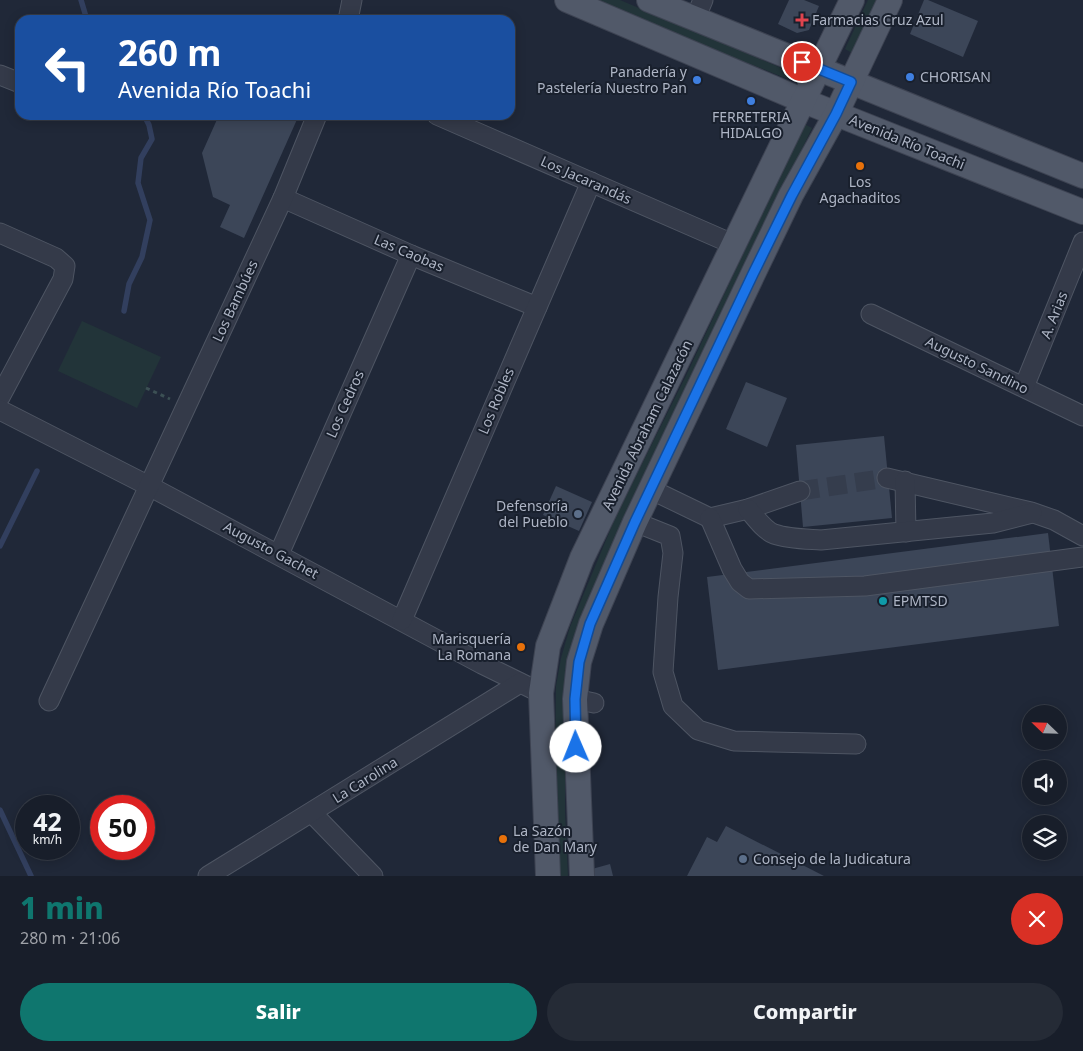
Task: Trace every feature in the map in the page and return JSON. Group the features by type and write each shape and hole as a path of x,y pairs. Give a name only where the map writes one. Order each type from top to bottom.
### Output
{"main road":[{"name":"Avenida Río Toachi","path":"567,0 804,101 1083,212"},
{"path":"649,0 699,9 819,69 1083,176"},
{"name":"Avenida Abraham Calazacón","path":"548,876 531,688 582,558 852,0"},
{"path":"582,876 585,701 579,662 590,624 650,490 787,204 836,114 890,0"}],"street":[{"path":"349,15 352,0"},
{"path":"0,75 15,81"},
{"name":"Los Bambúes","path":"49,701 283,198 315,120"},
{"name":"Los Jacarandás","path":"448,120 735,245"},
{"name":"Los Robles","path":"402,620 591,182"},
{"name":"Las Caobas","path":"283,198 537,307"},
{"path":"0,233 56,258 64,266 63,279 0,397"},
{"name":"A. Arias","path":"1024,387 1083,242"},
{"name":"Los Cedros","path":"279,554 411,254"},
{"name":"Augusto Sandino","path":"872,314 1083,416"},
{"name":"Augusto Gachet","path":"0,410 279,554 482,664 531,688"},
{"path":"906,532 896,480 1032,513 1054,520 1083,536"},
{"path":"650,490 710,518 748,509 800,491"},
{"path":"748,509 761,524 773,533 794,538 821,540 993,523 1032,513"},
{"path":"710,518 736,576 749,589 865,586 1083,557"},
{"path":"635,522 670,536 673,554 668,597 664,672 673,706 698,730 734,741 856,744"},
{"name":"La Carolina","path":"208,876 312,813 531,688"},
{"path":"312,813 373,876"}],"path":[{"path":"146,388 186,407"}],"shaded area":[{"path":"595,0 620,0 791,72 788,79"},
{"path":"868,0 877,0 852,53 845,49"},
{"path":"804,124 812,128 692,380 565,685 565,812 568,876 560,876 555,760 556,686 561,658 570,627 616,516 685,378"},
{"path":"82,321 161,357 137,408 58,371"}],"building":[{"path":"789,0 804,0 819,6 809,30 797,33 778,24"},
{"path":"924,0 978,21 963,57 910,34"},
{"path":"217,120 297,120 244,238 220,227 230,205 213,197 202,153"},
{"path":"746,382 787,398 767,447 726,429"},
{"path":"884,436 892,518 803,527 796,445"},
{"path":"556,486 592,502 579,531 543,515"},
{"name":"EPMTSD","path":"1048,533 1059,626 718,670 707,577"},
{"name":"Consejo de la Judicatura","path":"726,826 824,876 687,876 707,837 717,842"},
{"path":"610,864 613,876 594,876 592,869"}],"waterway":[{"path":"81,0 86,15"},
{"path":"124,311 129,284 142,257 150,220 138,183 141,158 152,139 146,120"},
{"path":"0,546 37,471"},
{"path":"0,810 31,876"}],"tunnel":[{"path":"800,491 887,478"}],"place":[{"name":"Farmacias Cruz Azul","path":"802,20"},
{"name":"CHORISAN","path":"910,77"},
{"name":"Panadería y Pastelería Nuestro Pan","path":"697,80"},
{"name":"FERRETERIA HIDALGO","path":"751,101"},
{"name":"Los Agachaditos","path":"860,166"},
{"name":"Defensoría del Pueblo","path":"578,514"},
{"name":"EPMTSD","path":"883,601"},
{"name":"Marisquería La Romana","path":"521,647"},
{"name":"La Sazón de Dan Mary","path":"503,839"},
{"name":"Consejo de la Judicatura","path":"743,859"}],"route":[{"path":"576,747 575,699 579,662 590,624 635,522 753,274 851,82 802,62"}]}
